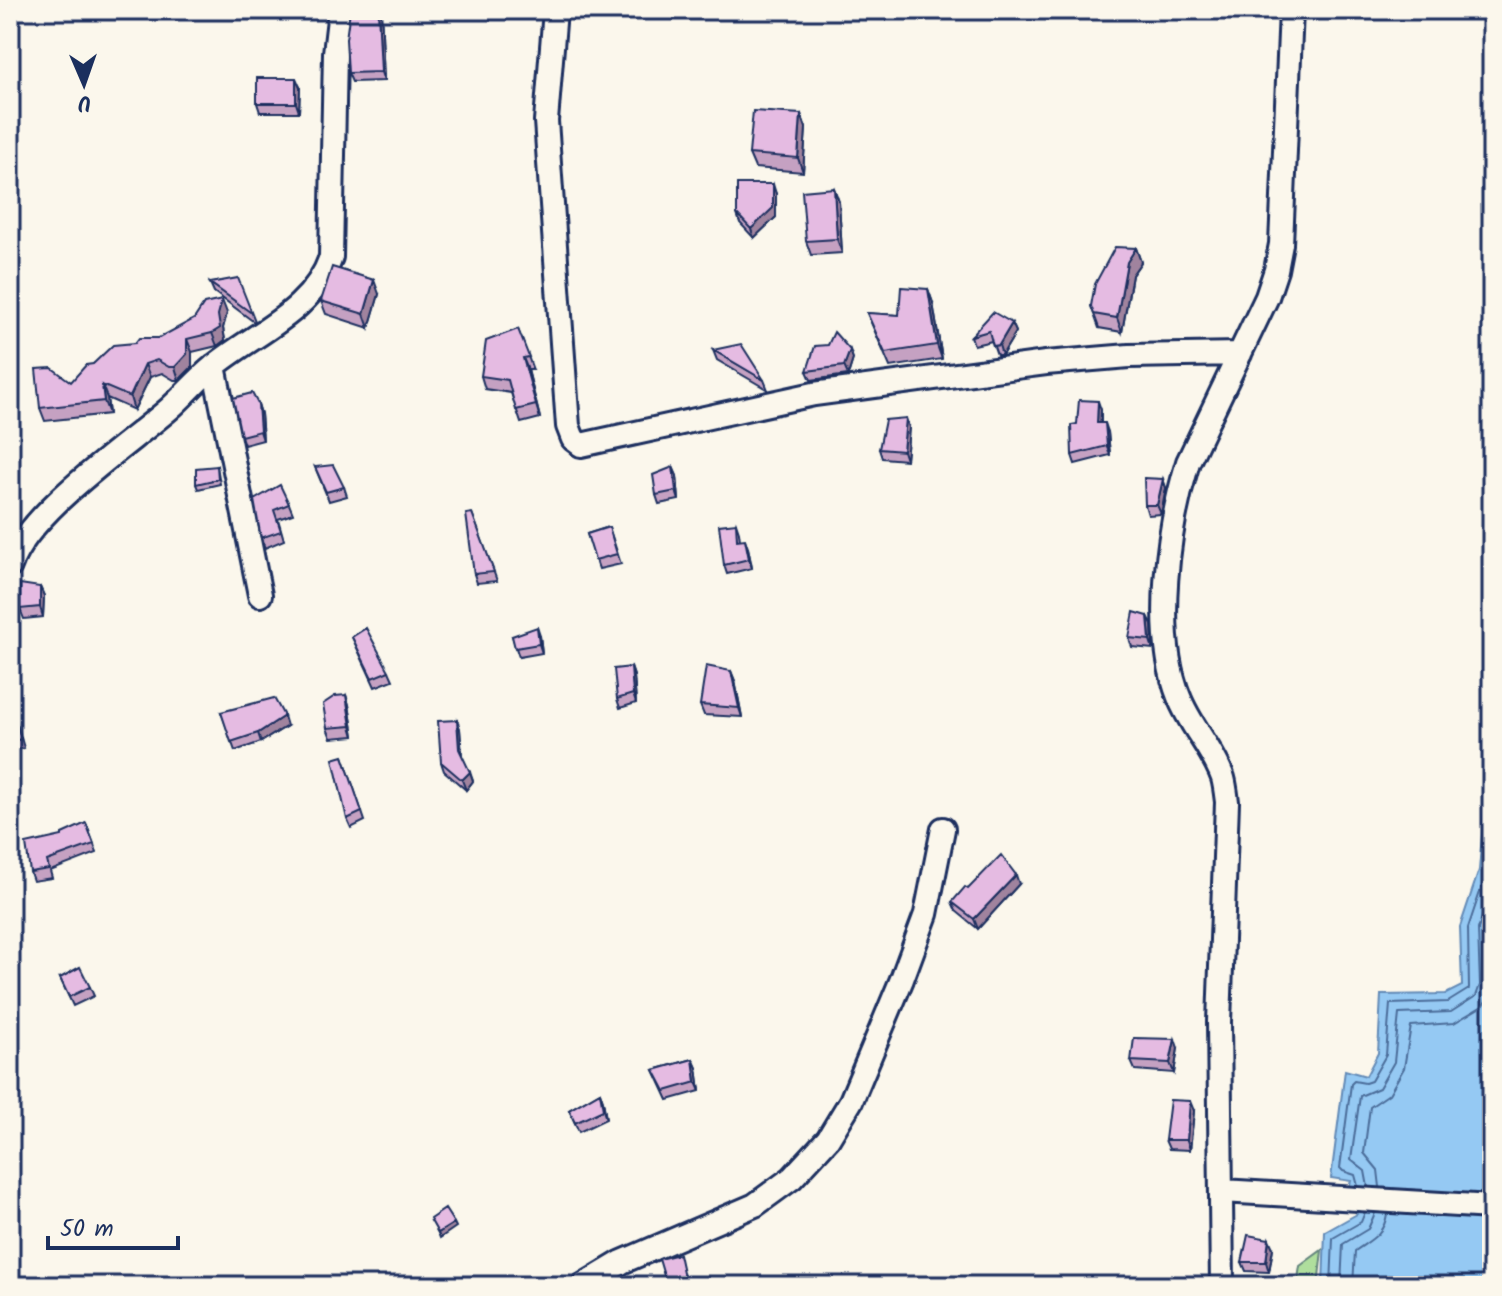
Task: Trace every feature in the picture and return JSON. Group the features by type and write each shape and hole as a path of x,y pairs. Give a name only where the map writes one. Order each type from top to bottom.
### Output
{"street":[{"path":"10,566 15,552 58,502 171,407 214,366 275,325 311,296 324,277 331,257 335,53 340,10"},
{"path":"555,10 546,121 568,426 573,439 581,445 814,394 1046,363 1129,356 1240,354"},
{"path":"1222,1286 1230,1191 1219,1022 1227,802 1223,778 1192,727 1178,695 1169,660 1165,611 1171,537 1179,490 1188,462 1267,297 1276,270 1281,244 1291,10"},
{"path":"214,366 260,595"},
{"path":"582,1286 622,1262 755,1205 792,1178 828,1139 851,1101 902,979 926,914 943,829"},
{"path":"1230,1191 1492,1207"}],"green space":[{"path":"1322,1250 1318,1286 1297,1286 1300,1266"}],"water":[{"path":"1492,771 1492,1286 1323,1286 1325,1232 1357,1214 1345,1198 1351,1181 1331,1178 1345,1070 1366,1076 1378,1053 1381,995 1446,994 1462,986 1460,927 1479,870 1484,811"}],"building":[{"path":"350,10 378,10 381,72 348,73 346,39"},
{"path":"257,78 296,78 296,103 257,103"},
{"path":"753,111 801,114 798,158 749,154"},
{"path":"737,184 773,184 773,208 751,229 737,214"},
{"path":"834,188 837,239 806,241 802,191"},
{"path":"1115,247 1136,248 1127,262 1117,318 1094,314 1091,306 1095,284"},
{"path":"332,267 374,280 364,314 321,301"},
{"path":"238,278 251,311 250,312 210,283"},
{"path":"901,287 928,289 937,345 885,353 867,313 899,315"},
{"path":"222,300 218,315 220,328 187,339 187,354 175,367 157,360 145,364 130,397 102,385 104,401 40,408 36,369 52,368 71,382 86,365 93,364 113,345 135,343 139,338 159,338 194,319 204,304"},
{"path":"993,312 1012,323 999,345 993,346 989,331 971,336"},
{"path":"518,329 529,357 523,358 536,405 516,410 508,380 481,376 486,341"},
{"path":"834,332 850,350 844,366 807,371 815,346 828,345"},
{"path":"741,344 764,380 713,350"},
{"path":"252,393 258,404 260,431 241,436 233,398"},
{"path":"1079,400 1098,401 1097,423 1105,423 1107,446 1072,455 1071,425 1077,424"},
{"path":"906,418 903,451 879,449 885,420"},
{"path":"333,465 344,487 326,492 315,467"},
{"path":"217,466 218,479 196,484 196,468"},
{"path":"673,467 676,491 656,495 653,475"},
{"path":"1144,478 1163,479 1157,505 1145,505"},
{"path":"280,485 289,504 274,510 281,531 261,538 254,500"},
{"path":"472,513 494,572 474,574 466,514"},
{"path":"736,523 737,540 745,539 749,559 724,565 719,525"},
{"path":"609,527 617,554 595,560 587,534"},
{"path":"20,584 40,587 40,607 20,609"},
{"path":"1134,612 1148,616 1150,640 1129,638"},
{"path":"537,627 539,644 515,648 512,636"},
{"path":"366,628 389,671 372,678 352,637"},
{"path":"706,666 731,671 739,708 700,705"},
{"path":"631,667 633,694 617,699 614,669"},
{"path":"346,695 351,726 327,728 323,704 335,696"},
{"path":"274,698 284,716 258,733 231,742 221,712"},
{"path":"10,700 21,739 10,742"},
{"path":"457,720 459,749 470,772 462,780 441,762 438,721"},
{"path":"343,756 362,812 347,819 333,759"},
{"path":"86,823 94,844 47,861 49,869 30,872 26,844 62,836"},
{"path":"1001,855 1016,875 974,919 952,902"},
{"path":"80,967 90,987 69,997 60,978"},
{"path":"1134,1038 1175,1039 1170,1063 1131,1061"},
{"path":"693,1059 696,1082 665,1091 654,1070"},
{"path":"600,1092 603,1110 575,1123 569,1110"},
{"path":"1170,1100 1190,1101 1187,1140 1165,1140"},
{"path":"445,1209 454,1223 438,1233 430,1219"},
{"path":"1248,1235 1269,1239 1266,1262 1242,1262"},
{"path":"679,1254 686,1286 667,1286 659,1259"}]}
